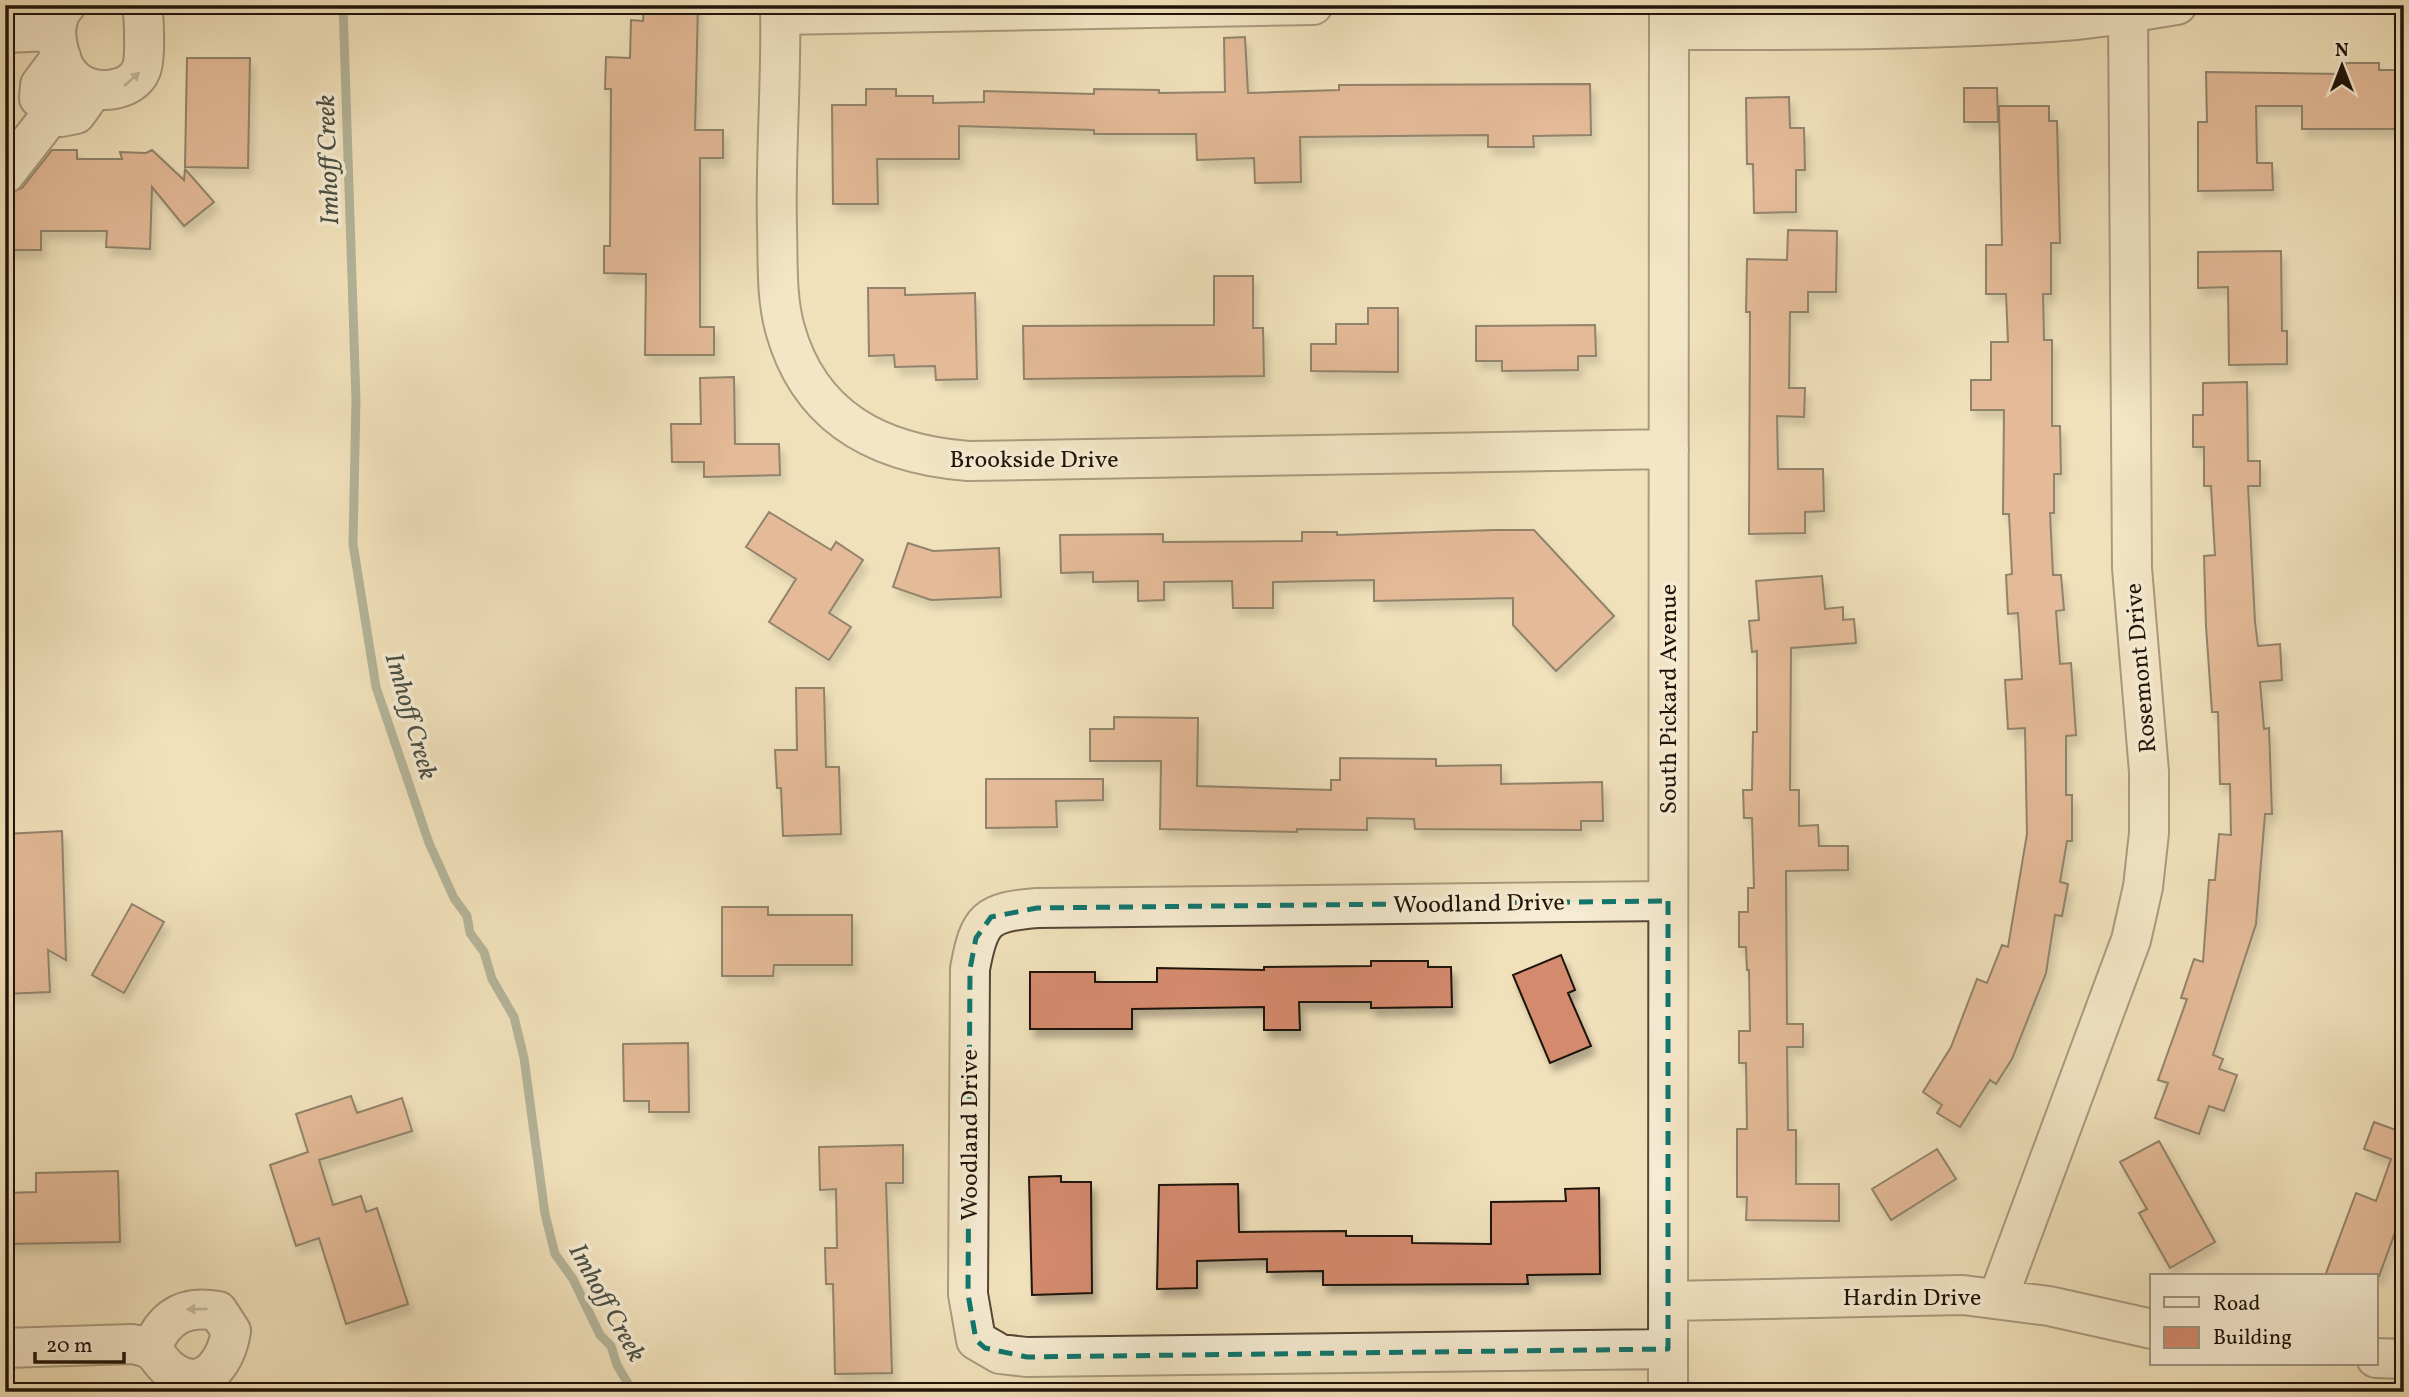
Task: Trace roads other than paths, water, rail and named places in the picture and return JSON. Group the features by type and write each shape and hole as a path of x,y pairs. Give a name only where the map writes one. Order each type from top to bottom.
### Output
{"street":[{"path":"61,31 65,68 79,83 94,89 118,89 133,82 142,69 142,5"},
{"path":"780,10 1312,5"},
{"path":"1669,18 1891,30 2079,20 2177,5"},
{"name":"Brookside Drive","path":"780,10 775,163 779,285 784,327 805,379 821,399 866,435 893,449 929,458 968,461 1669,449"},
{"name":"Rosemont Drive","path":"1998,1298 2131,940 2143,887 2149,833 2149,772 2132,555 2128,12"},
{"name":"South Pickard Avenue","path":"1668,1392 1669,18"},
{"path":"7,31 61,31"},
{"path":"61,31 40,85 39,98 61,117 76,114 94,89"},
{"path":"5,174 54,111"},
{"name":"Woodland Drive","path":"1668,901 1037,908 1006,910 991,917 976,938 970,969 968,1294 976,1340 1000,1354 1027,1357 1668,1349"},
{"name":"Hardin Drive","path":"1668,1301 1906,1295 1998,1298 2049,1306 2150,1329"},
{"path":"5,1348 132,1344 152,1347"},
{"path":"2378,1358 2404,1359"}],"waterway":[{"name":"Imhoff Creek","path":"343,5 356,400 353,544 376,687 429,843 454,898 467,916 470,933 484,952 492,979 514,1017 524,1058 545,1214 555,1254 573,1279 600,1335 611,1346 617,1365 633,1392"}]}
